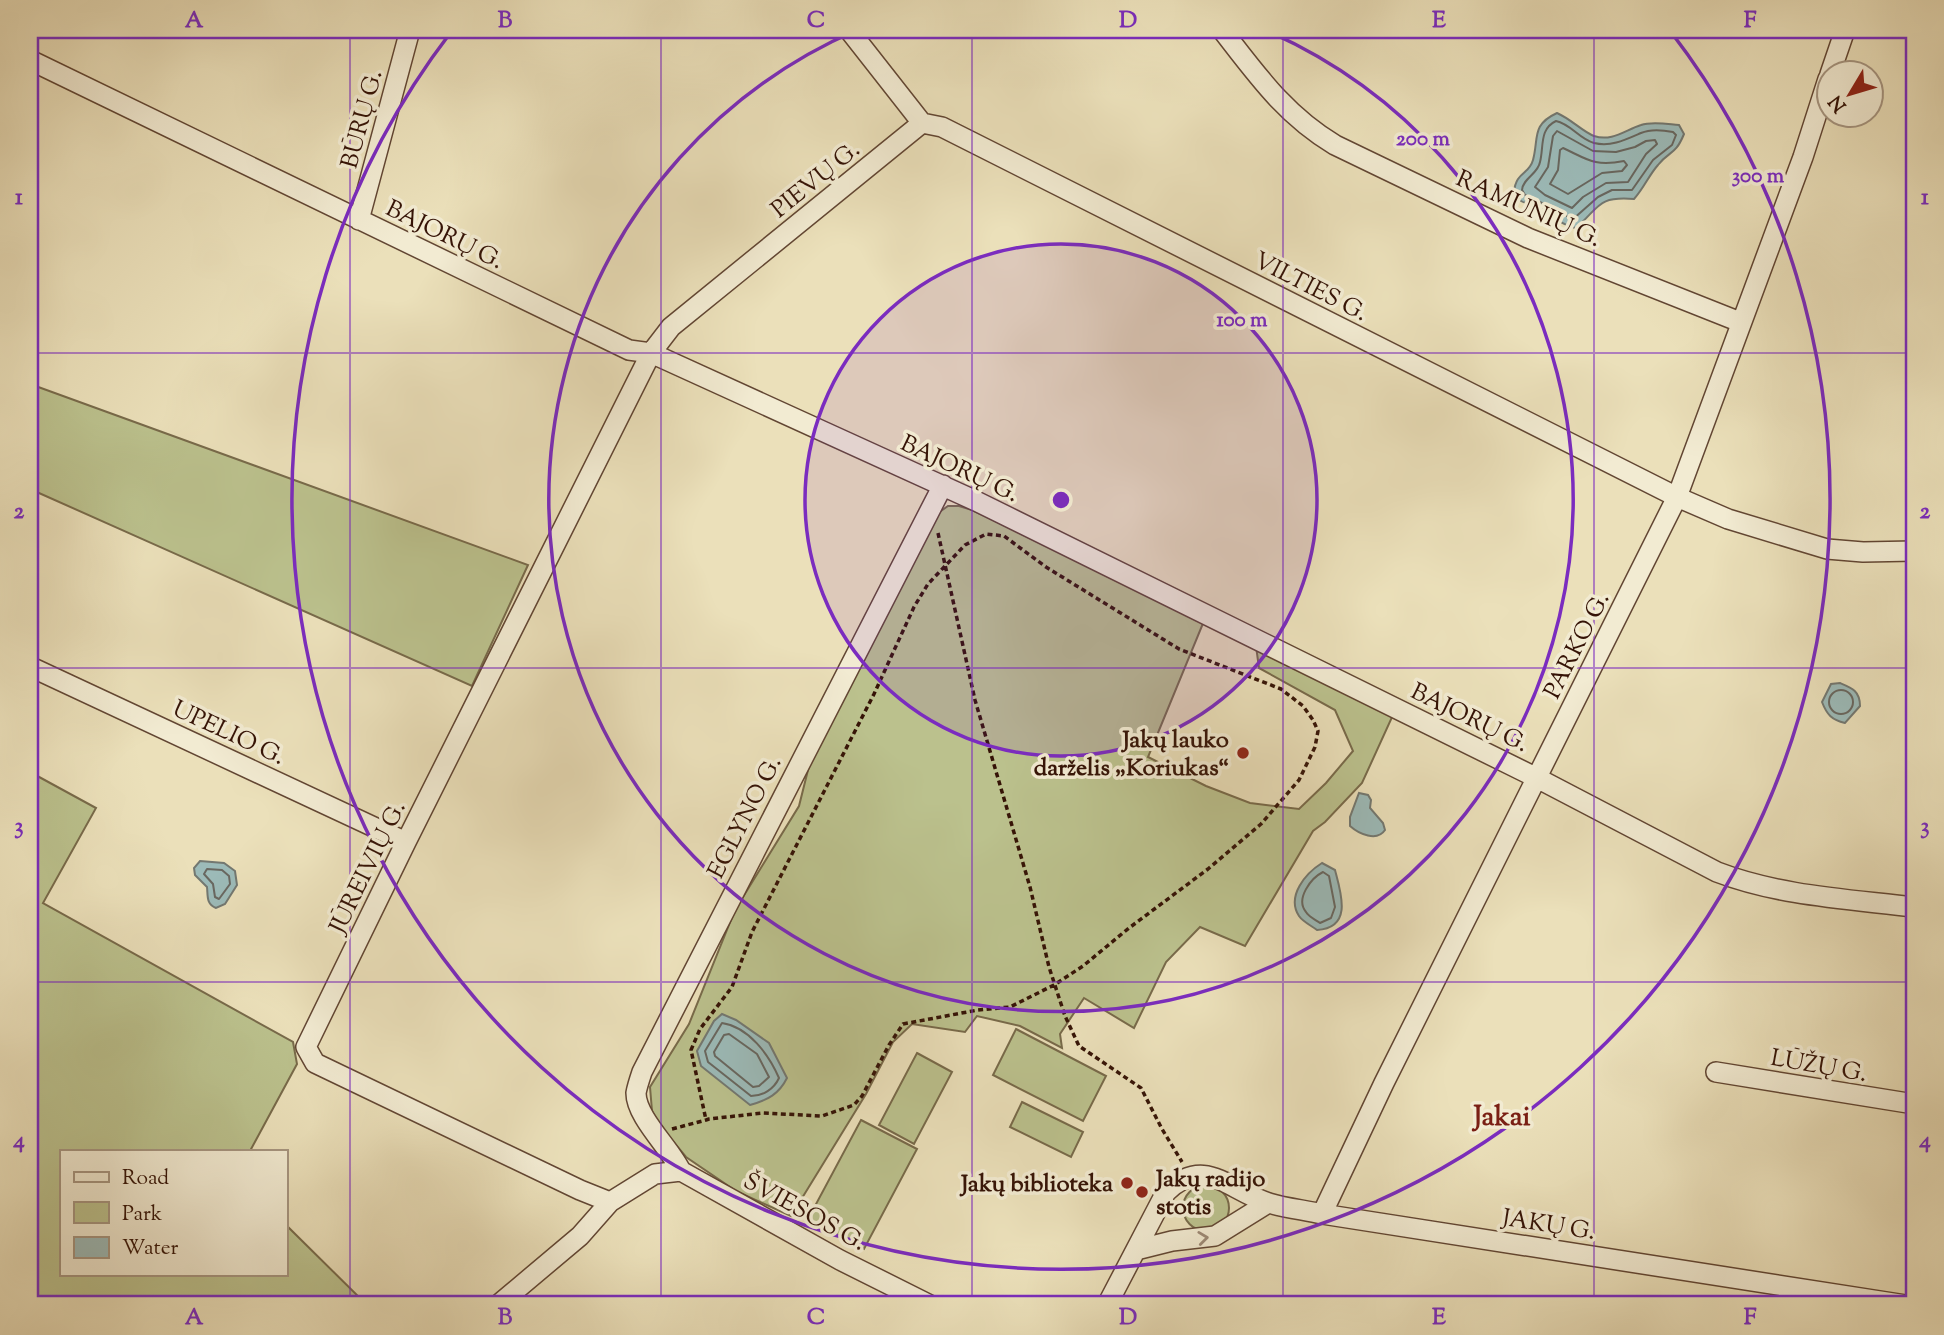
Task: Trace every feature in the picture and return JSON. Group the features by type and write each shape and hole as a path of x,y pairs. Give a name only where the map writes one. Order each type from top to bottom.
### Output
{"street":[{"name":"BŪRŲ G.","path":"359,220 410,30"},
{"path":"849,30 922,123"},
{"name":"RAMUNIŲ G.","path":"1222,30 1271,93 1292,115 1311,131 1335,145 1528,238 1740,322"},
{"path":"1834,60 1844,30"},
{"name":"BAJORŲ G.","path":"30,60 629,350 651,353 943,485 1537,778 1685,857 1746,884 1777,891 1914,907"},
{"name":"PIEVŲ G.","path":"651,353 671,327 922,123"},
{"name":"VILTIES G.","path":"922,123 955,133 1677,497 1728,519 1827,549 1863,552 1914,551"},
{"name":"PARKO G.","path":"1322,1214 1384,1083 1677,497 1814,124"},
{"name":"JŪREIVIŲ G.","path":"610,1202 315,1063 306,1047 651,353"},
{"name":"EGLYNO G.","path":"681,1171 672,1153 640,1112 636,1093 642,1072 943,485"},
{"name":"UPELIO G.","path":"31,667 406,842"},
{"name":"LŪŽŲ G.","path":"1716,1072 1914,1104"},
{"path":"498,1305 580,1236 610,1202 655,1174 681,1171"},
{"name":"ŠVIESOS G.","path":"681,1171 840,1260 930,1305"},
{"path":"1107,1305 1166,1192 1190,1175"},
{"name":"JAKŲ G.","path":"1190,1175 1216,1178 1268,1203 1322,1214 1906,1305"},
{"path":"1136,1250 1172,1241 1215,1236 1268,1203"}],"path":[{"path":"933,507 975,700 1030,887 1055,985 1079,1046 1141,1088 1161,1129 1190,1175"},
{"path":"656,1133 706,1120 762,1113 822,1116 854,1105 862,1096 903,1024 1010,1007 1055,985 1208,869 1262,824 1299,780 1315,747 1318,731 1313,720 1303,706 1281,689 1179,649 1046,567 1004,536 986,534 964,545 928,584 914,607 874,694 752,932 732,987 699,1029 691,1050 706,1120"}],"green space":[{"path":"30,384 528,565 472,686 30,489"},
{"path":"948,506 972,510 1204,621 1148,757 1206,786 1250,803 1299,809 1353,751 1335,710 1259,668 1256,646 1393,715 1362,783 1313,831 1245,946 1200,927 1166,962 1134,1028 1084,998 1060,1034 1062,1048 1020,1026 977,1016 965,1032 912,1024 893,1042 866,1094 791,1216 736,1191 686,1157 657,1122 652,1111 650,1087 689,1024 735,910 799,806 810,762 938,513"},
{"path":"30,772 96,808 43,903 293,1042 297,1064 251,1150 60,1150 60,1276 287,1276 287,1226 367,1305 30,1305"},
{"path":"1016,1029 1106,1076 1083,1121 993,1075"},
{"path":"917,1053 952,1072 914,1144 879,1125"},
{"path":"1022,1102 1083,1132 1071,1157 1010,1127"},
{"path":"861,1120 917,1149 864,1249 808,1219"},
{"path":"1206,1185 1222,1192 1229,1208 1222,1224 1206,1231 1190,1224 1183,1208 1190,1192"}],"water":[{"path":"1557,113 1594,136 1607,138 1650,123 1679,125 1684,134 1675,150 1658,165 1634,199 1613,199 1600,204 1576,228 1521,201 1514,192 1517,180 1531,165 1540,127"},
{"path":"1840,683 1854,691 1860,701 1860,706 1845,723 1830,716 1822,702 1831,684"},
{"path":"1359,793 1368,795 1371,800 1370,808 1383,823 1385,830 1382,834 1368,836 1350,826 1350,817"},
{"path":"200,861 224,863 235,871 237,885 225,904 216,908 209,902 207,887 195,875 194,868"},
{"path":"1322,863 1335,870 1342,908 1336,923 1317,930 1299,916 1295,901 1296,893 1304,879"},
{"path":"722,1014 736,1020 769,1043 787,1078 777,1092 768,1098 750,1105 701,1066 697,1051 714,1021"}],"place":[{"name":"Jakų lauko darželis „Koriukas“","path":"1243,753"},
{"name":"Jakų biblioteka","path":"1127,1183"},
{"name":"Jakų radijo stotis","path":"1142,1192"}],"district":[{"name":"Jakai","path":"1502,1115"}]}
